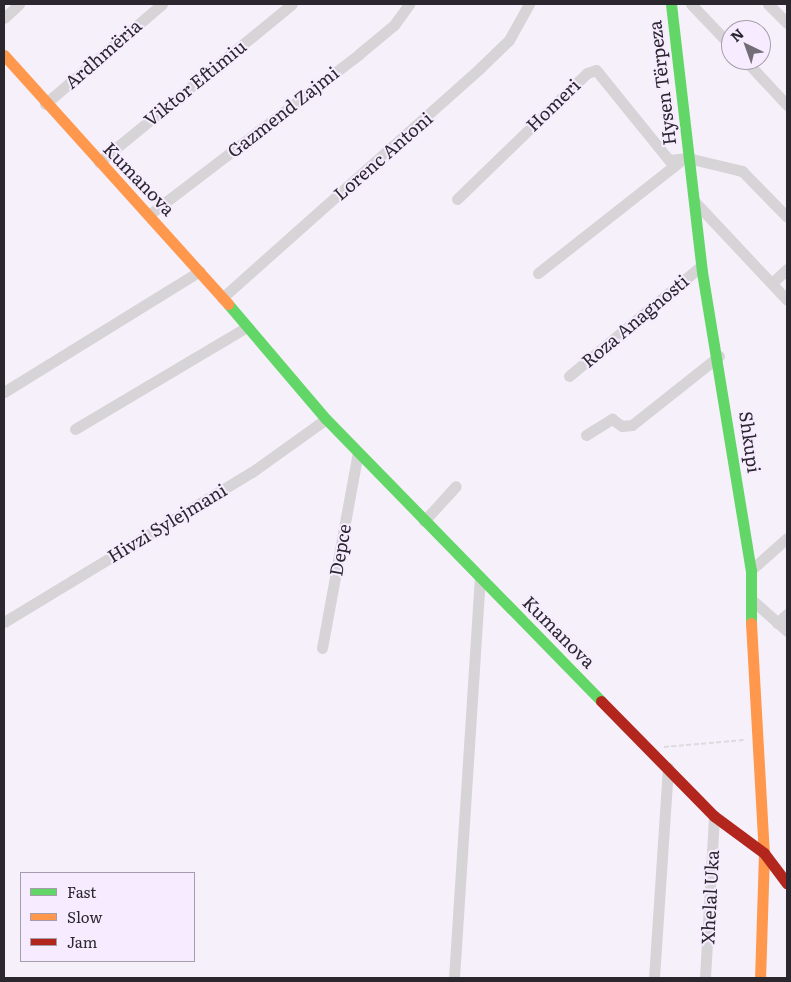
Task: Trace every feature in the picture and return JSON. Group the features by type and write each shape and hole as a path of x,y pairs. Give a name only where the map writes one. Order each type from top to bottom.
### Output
{"main road":[{"name":"Hysen Tërpeza","path":"670,4 683,160"},
{"name":"Kumanova","path":"4,55 45,104 150,214 326,419 714,816 764,853 787,882"},
{"name":"Shkupi","path":"683,160 695,202 701,266 719,356 751,570 764,853 760,978"}],"street":[{"path":"4,18 19,4"},
{"name":"Ardhmëria","path":"45,104 162,4"},
{"name":"Viktor Eftimiu","path":"99,162 292,4"},
{"name":"Gazmend Zajmi","path":"150,214 359,54 394,25 409,4"},
{"name":"Lorenc Antoni","path":"222,298 480,68 509,40 530,4"},
{"path":"691,4 721,36"},
{"path":"768,4 787,23"},
{"name":"Homeri","path":"457,198 592,70 600,71 660,153 683,160"},
{"path":"754,70 787,105"},
{"path":"538,273 683,160 742,171 787,217"},
{"path":"695,202 773,282 787,300"},
{"name":"Roza Anagnosti","path":"570,376 701,266"},
{"path":"773,282 787,269"},
{"path":"4,392 200,272"},
{"path":"75,430 248,328"},
{"path":"586,435 612,419 622,426 632,425 719,356"},
{"name":"Hivzi Sylejmani","path":"8,620 252,472 326,419"},
{"name":"Depce","path":"322,648 358,452"},
{"path":"424,521 456,486"},
{"path":"751,570 787,538"},
{"path":"454,978 480,577"},
{"path":"752,600 787,631"},
{"path":"4,608 8,620"},
{"path":"777,623 787,614"},
{"path":"654,978 668,767"},
{"name":"Xhelal Uka","path":"705,978 714,816"}],"path":[{"path":"649,748 758,739"}],"traffic: fast":[{"path":"671,4 702,272 751,570 751,623"},
{"path":"228,304 326,419 601,701"}],"traffic: slow":[{"path":"4,55 228,304"},
{"path":"751,623 764,853 760,978"}],"traffic: jam":[{"path":"601,701 714,816 764,853 787,883"}]}
